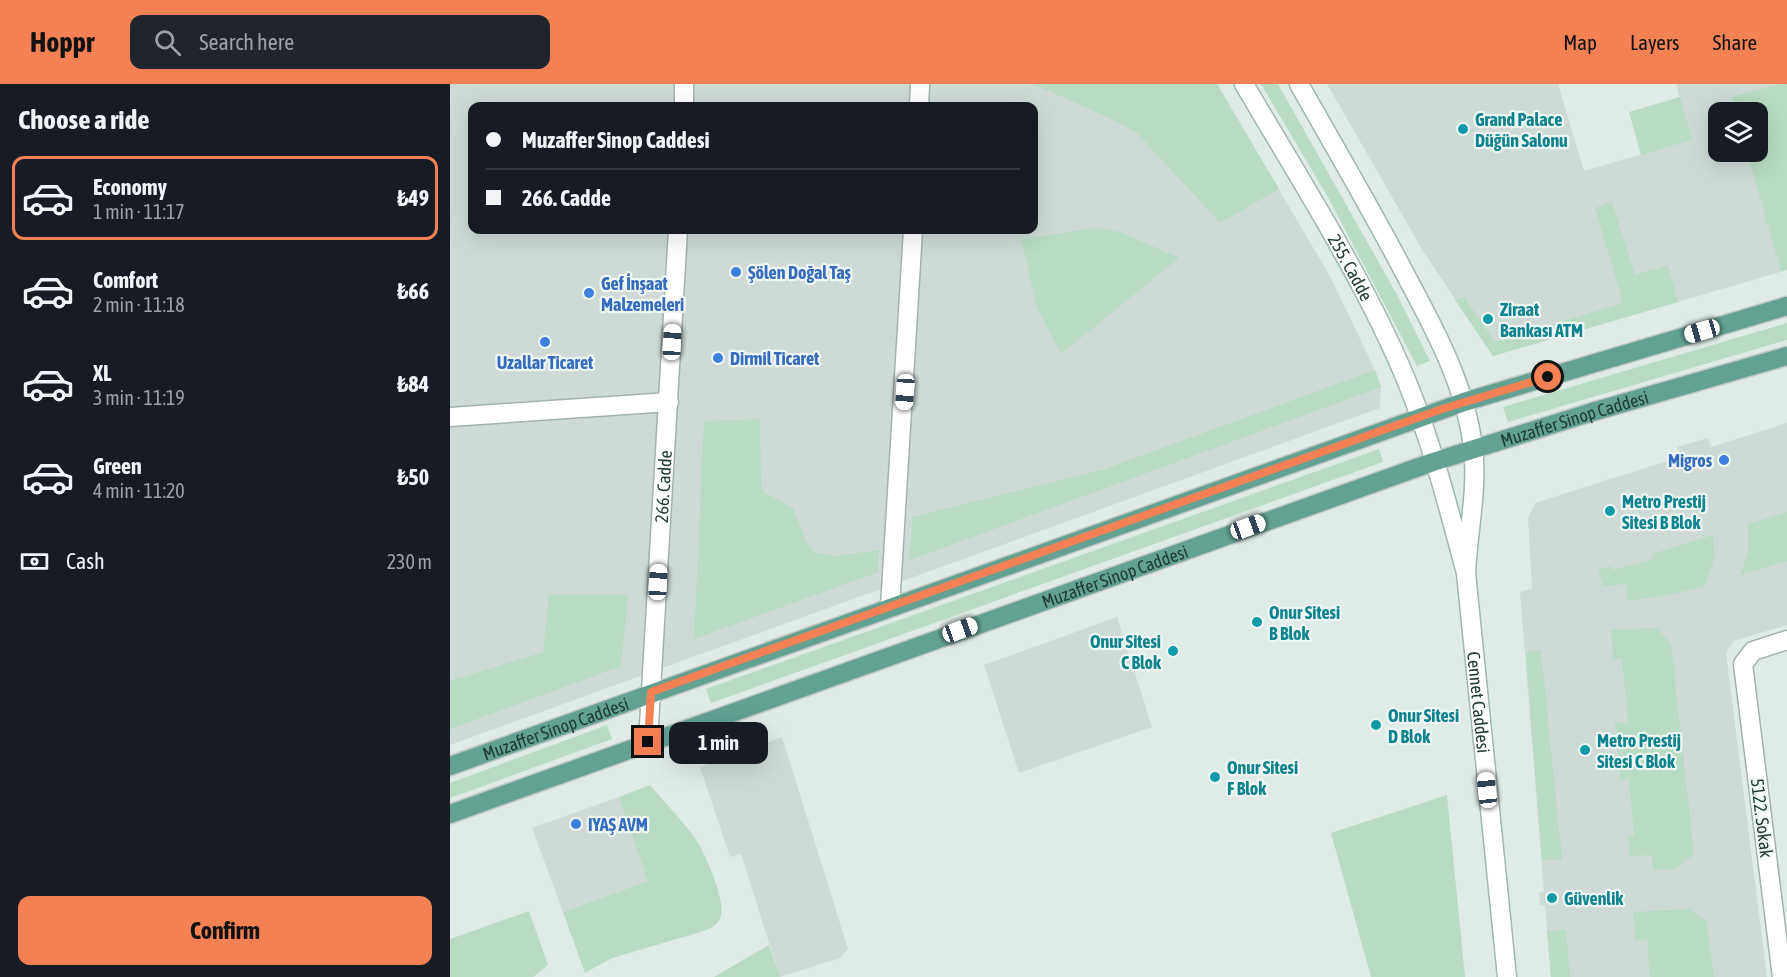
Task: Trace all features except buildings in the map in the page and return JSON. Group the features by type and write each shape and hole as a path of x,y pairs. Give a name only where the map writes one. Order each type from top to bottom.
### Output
{"main road":[{"name":"Muzaffer Sinop Caddesi","path":"450,766 1420,417 1787,306"},
{"name":"Muzaffer Sinop Caddesi","path":"450,814 1473,448 1787,356"}],"street":[{"path":"684,84 684,102"},
{"path":"919,102 920,84"},
{"name":"255. Cadde","path":"1244,84 1350,269 1406,380 1433,462"},
{"path":"1299,84 1419,301 1448,359 1464,402 1473,448"},
{"name":"266. Cadde","path":"648,742 678,234"},
{"path":"890,607 913,234"},
{"path":"450,417 669,402"},
{"name":"Cennet Caddesi","path":"1466,573 1474,489 1473,448"},
{"name":"Cennet Caddesi","path":"1433,462 1466,573 1507,977"},
{"name":"5122. Sokak","path":"1782,977 1743,669 1744,659 1759,648 1787,640"}],"shaded area":[{"path":"450,84 1217,84 1331,278 1375,370 1381,387 1380,408 450,745"},
{"path":"1327,84 1558,84 1584,171 1691,140 1676,84 1787,84 1787,270 1493,356 1423,251"},
{"path":"1787,423 1787,625 1734,641 1726,653 1767,977 1551,977 1545,906 1540,905 1539,893 1544,892 1520,592 1532,588 1528,518 1535,503 1680,457 1677,447 1708,438 1711,447"},
{"path":"1117,617 1152,727 1019,773 984,665"},
{"path":"782,737 848,949 840,958 780,977 741,854 730,857 700,767"},
{"path":"619,797 649,881 563,912 532,828"}],"green space":[{"path":"1033,84 1217,84 1279,189 1220,223 1137,133 1116,121"},
{"path":"1261,84 1278,84 1396,293 1430,361 1417,366 1330,201"},
{"path":"1779,84 1787,84 1787,270 1781,271 1750,162 1768,162 1768,102 1733,102 1732,97"},
{"path":"1680,97 1692,140 1641,155 1629,112"},
{"path":"1612,202 1635,275 1668,265 1678,302 1493,356 1455,300 1464,297 1495,342 1623,303 1595,208"},
{"path":"1096,228 1120,232 1179,258 1061,354 1037,308 1021,239"},
{"path":"1787,323 1787,340 1508,422 1503,407"},
{"path":"1375,370 1381,387 910,560 912,517 1102,470"},
{"path":"760,419 761,487 765,493 793,508 806,541 814,553 837,556 879,550 878,572 694,639 704,421"},
{"path":"1379,449 1383,462 711,703 706,689"},
{"path":"1787,512 1787,561 1740,575 1748,553 1748,524"},
{"path":"1713,535 1714,559 1705,586 1664,596 1627,601 1626,584 1603,586 1598,570 1611,566 1613,570 1653,559 1652,554"},
{"path":"549,595 628,595 621,666 450,729 450,681 543,652"},
{"path":"1657,628 1671,644 1694,854 1676,869 1653,870 1652,855 1630,856 1628,836 1634,836 1629,779 1620,779 1615,723 1628,722 1622,659 1613,659 1611,630"},
{"path":"1541,650 1562,859 1542,861 1526,652"},
{"path":"607,725 612,739 450,798 450,783"},
{"path":"650,785 685,825 699,845 718,889 722,909 720,919 704,931 612,958 585,973 563,912 648,881 619,797"},
{"path":"1447,795 1465,977 1371,977 1331,833"},
{"path":"1689,909 1707,922 1714,977 1650,977 1647,940 1635,941 1633,912"},
{"path":"529,911 548,965 533,977 450,977 450,939"},
{"path":"1566,930 1570,977 1551,977 1547,931"},
{"path":"769,945 780,977 714,977"}],"place":[{"name":"Grand Palace Düğün Salonu","path":"1463,129"},
{"name":"Şölen Doğal Taş","path":"736,272"},
{"name":"Gef İnşaat Malzemeleri","path":"589,293"},
{"name":"Ziraat Bankası ATM","path":"1488,319"},
{"name":"Uzallar Ticaret","path":"545,342"},
{"name":"Dirmil Ticaret","path":"718,358"},
{"name":"Migros","path":"1724,460"},
{"name":"Metro Prestij Sitesi B Blok","path":"1610,511"},
{"name":"Onur Sitesi B Blok","path":"1257,622"},
{"name":"Onur Sitesi C Blok","path":"1173,651"},
{"name":"Onur Sitesi D Blok","path":"1376,725"},
{"name":"Metro Prestij Sitesi C Blok","path":"1585,750"},
{"name":"Onur Sitesi F Blok","path":"1215,777"},
{"name":"IYAŞ AVM","path":"576,824"},
{"name":"Güvenlik","path":"1552,898"}],"route":[{"path":"648,742 651,692 1442,409 1548,377"}]}
